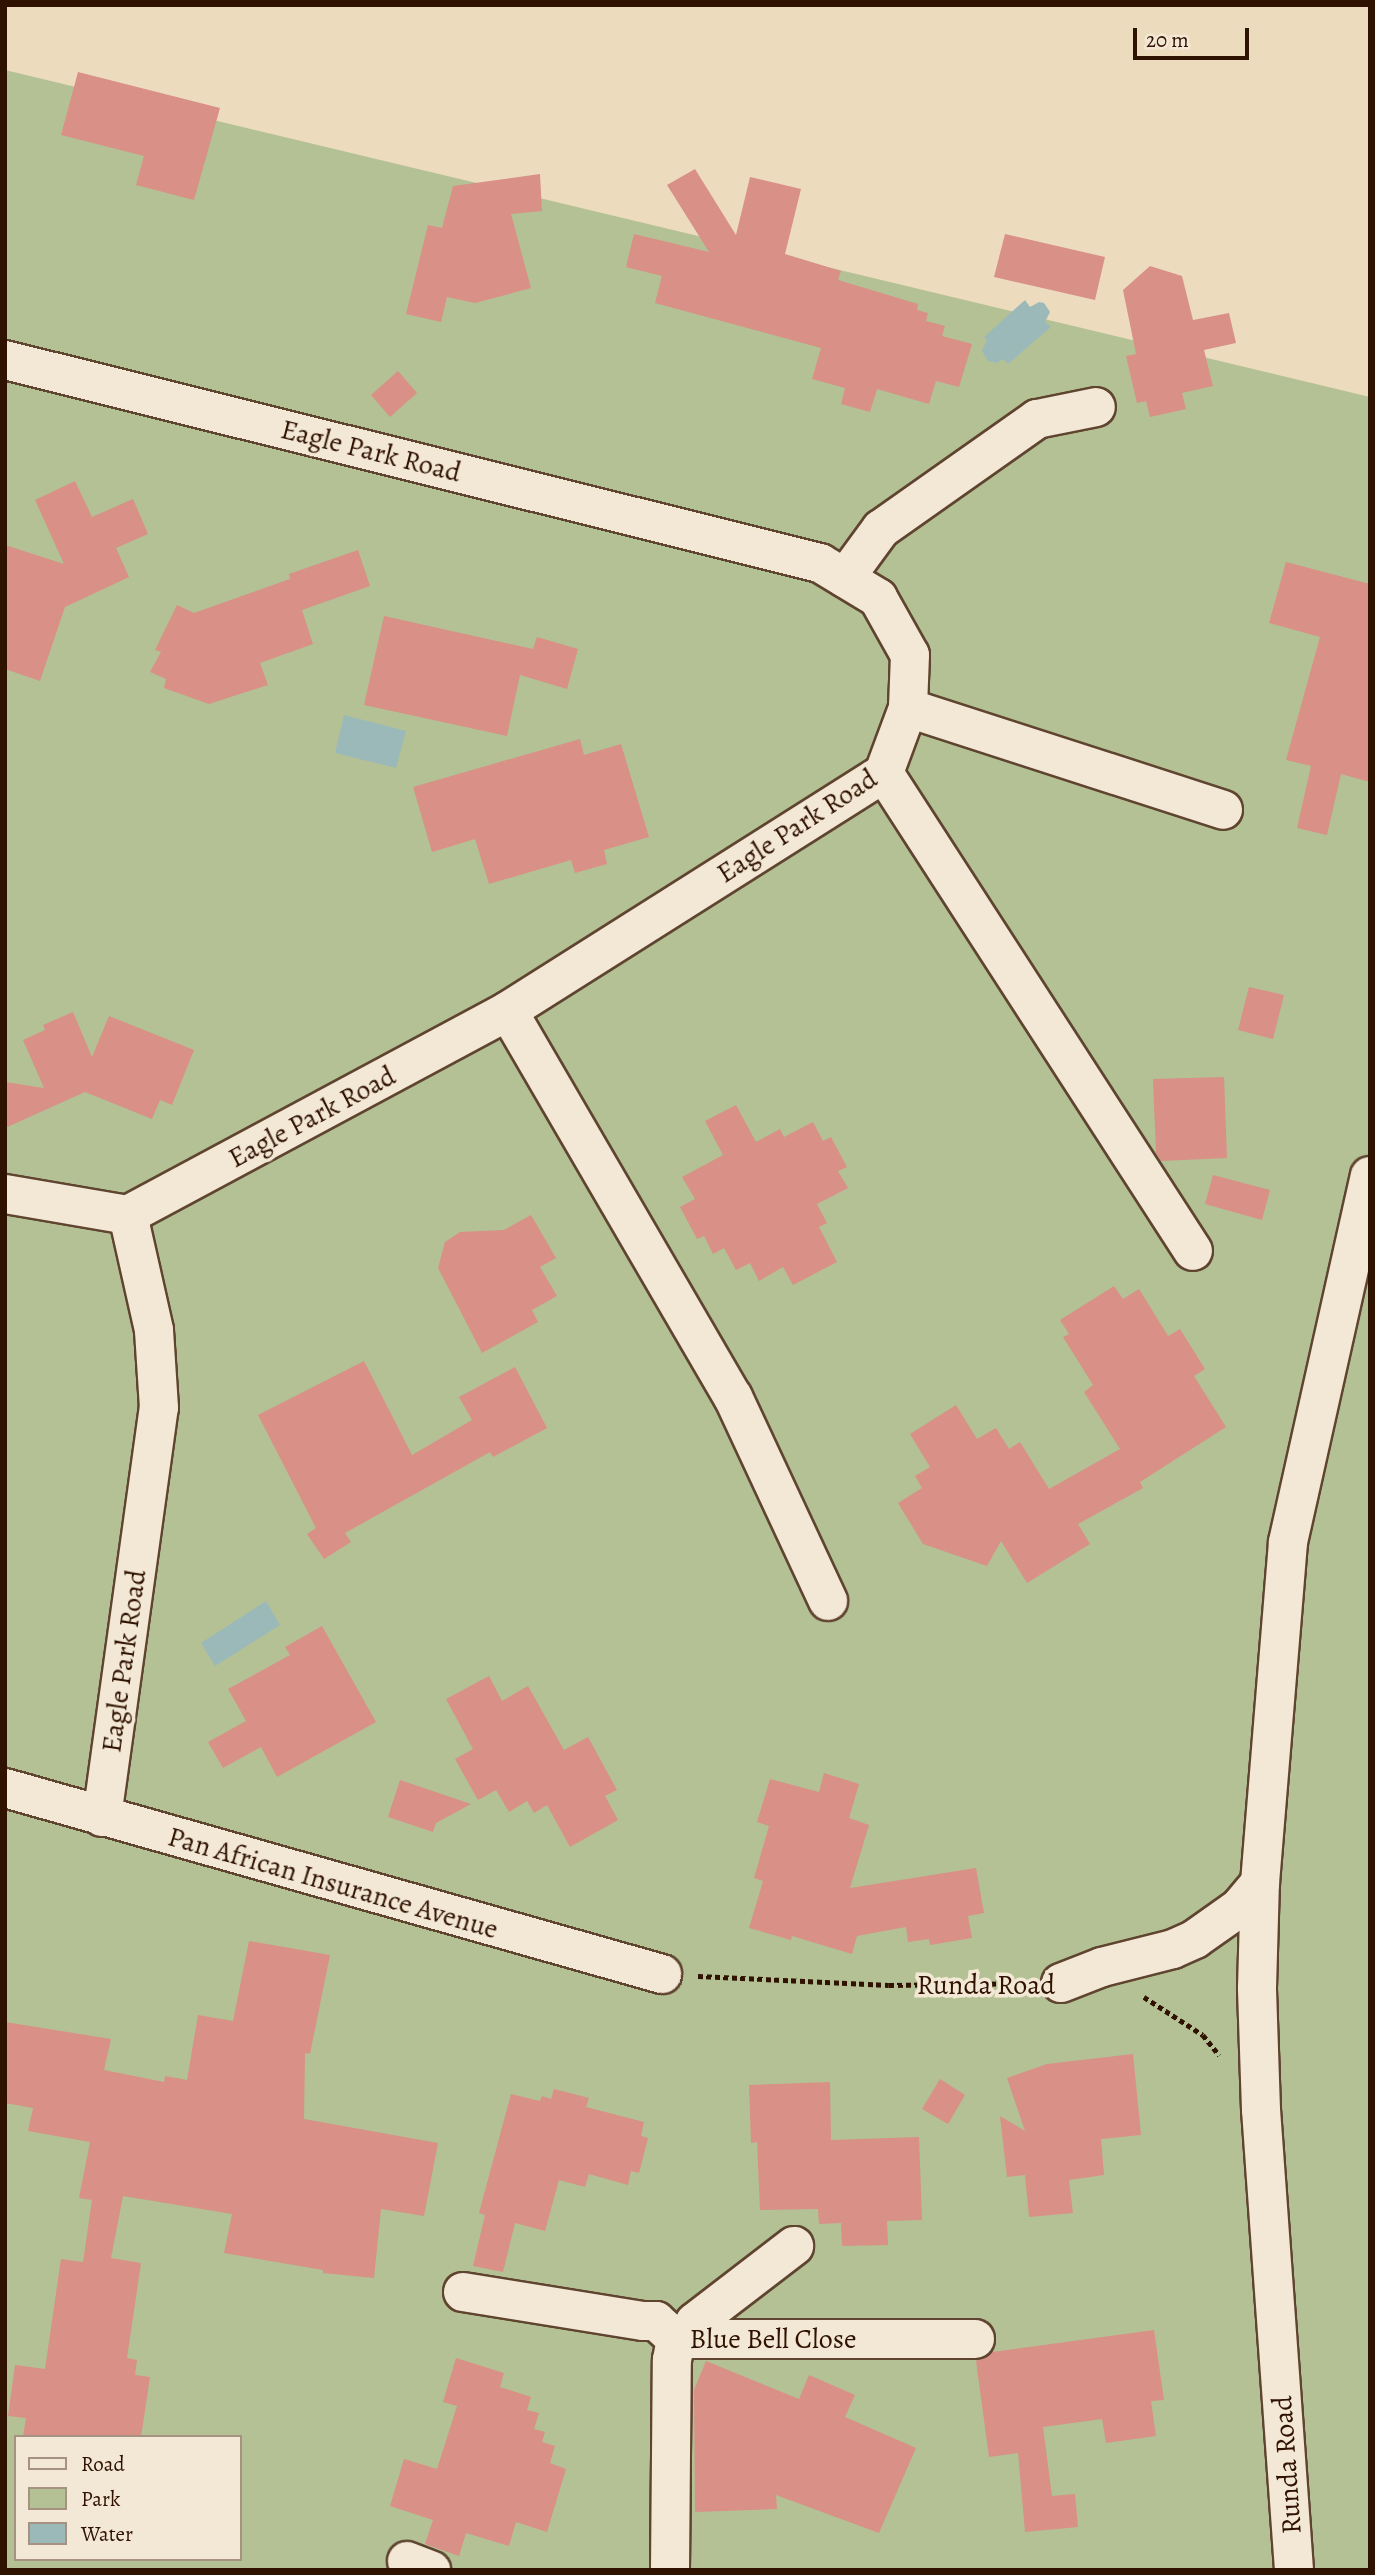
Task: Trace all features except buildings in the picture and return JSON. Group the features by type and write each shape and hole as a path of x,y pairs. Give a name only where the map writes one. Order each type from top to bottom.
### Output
{"street":[{"name":"Eagle Park Road","path":"5,360 820,563 878,598 910,655 908,708 884,773 508,1011 128,1216 155,1330 159,1408 102,1817"},
{"path":"845,578 881,529 1037,419 1096,407"},
{"path":"908,708 1223,810"},
{"path":"884,773 1193,1251"},
{"path":"508,1011 733,1396 828,1601"},
{"name":"Runda Road","path":"1294,2570 1261,2110 1257,1988 1260,1883 1288,1542 1370,1176"},
{"path":"5,1194 128,1216"},
{"name":"Pan African Insurance Avenue","path":"5,1788 662,1974"},
{"path":"1061,1983 1102,1967 1173,1949 1195,1939 1239,1908 1260,1883"},
{"path":"463,2292 656,2321 676,2339 687,2335 695,2322 794,2246"},
{"name":"Blue Bell Close","path":"670,2570 671,2360 676,2339 975,2339"}],"path":[{"name":"Runda Road","path":"662,1974 889,1985 1061,1983"},
{"path":"1133,1995 1145,1997 1203,2035 1220,2056"}],"green space":[{"path":"5,70 1370,397 1370,2570 5,2570"}],"water":[{"path":"1025,300 1030,307 1039,302 1044,303 1050,312 1045,322 1051,327 1008,364 1003,359 997,363 988,361 982,351 987,340 984,337"},
{"path":"344,715 406,731 396,768 335,753"},
{"path":"266,1601 280,1625 215,1666 201,1643"}]}
